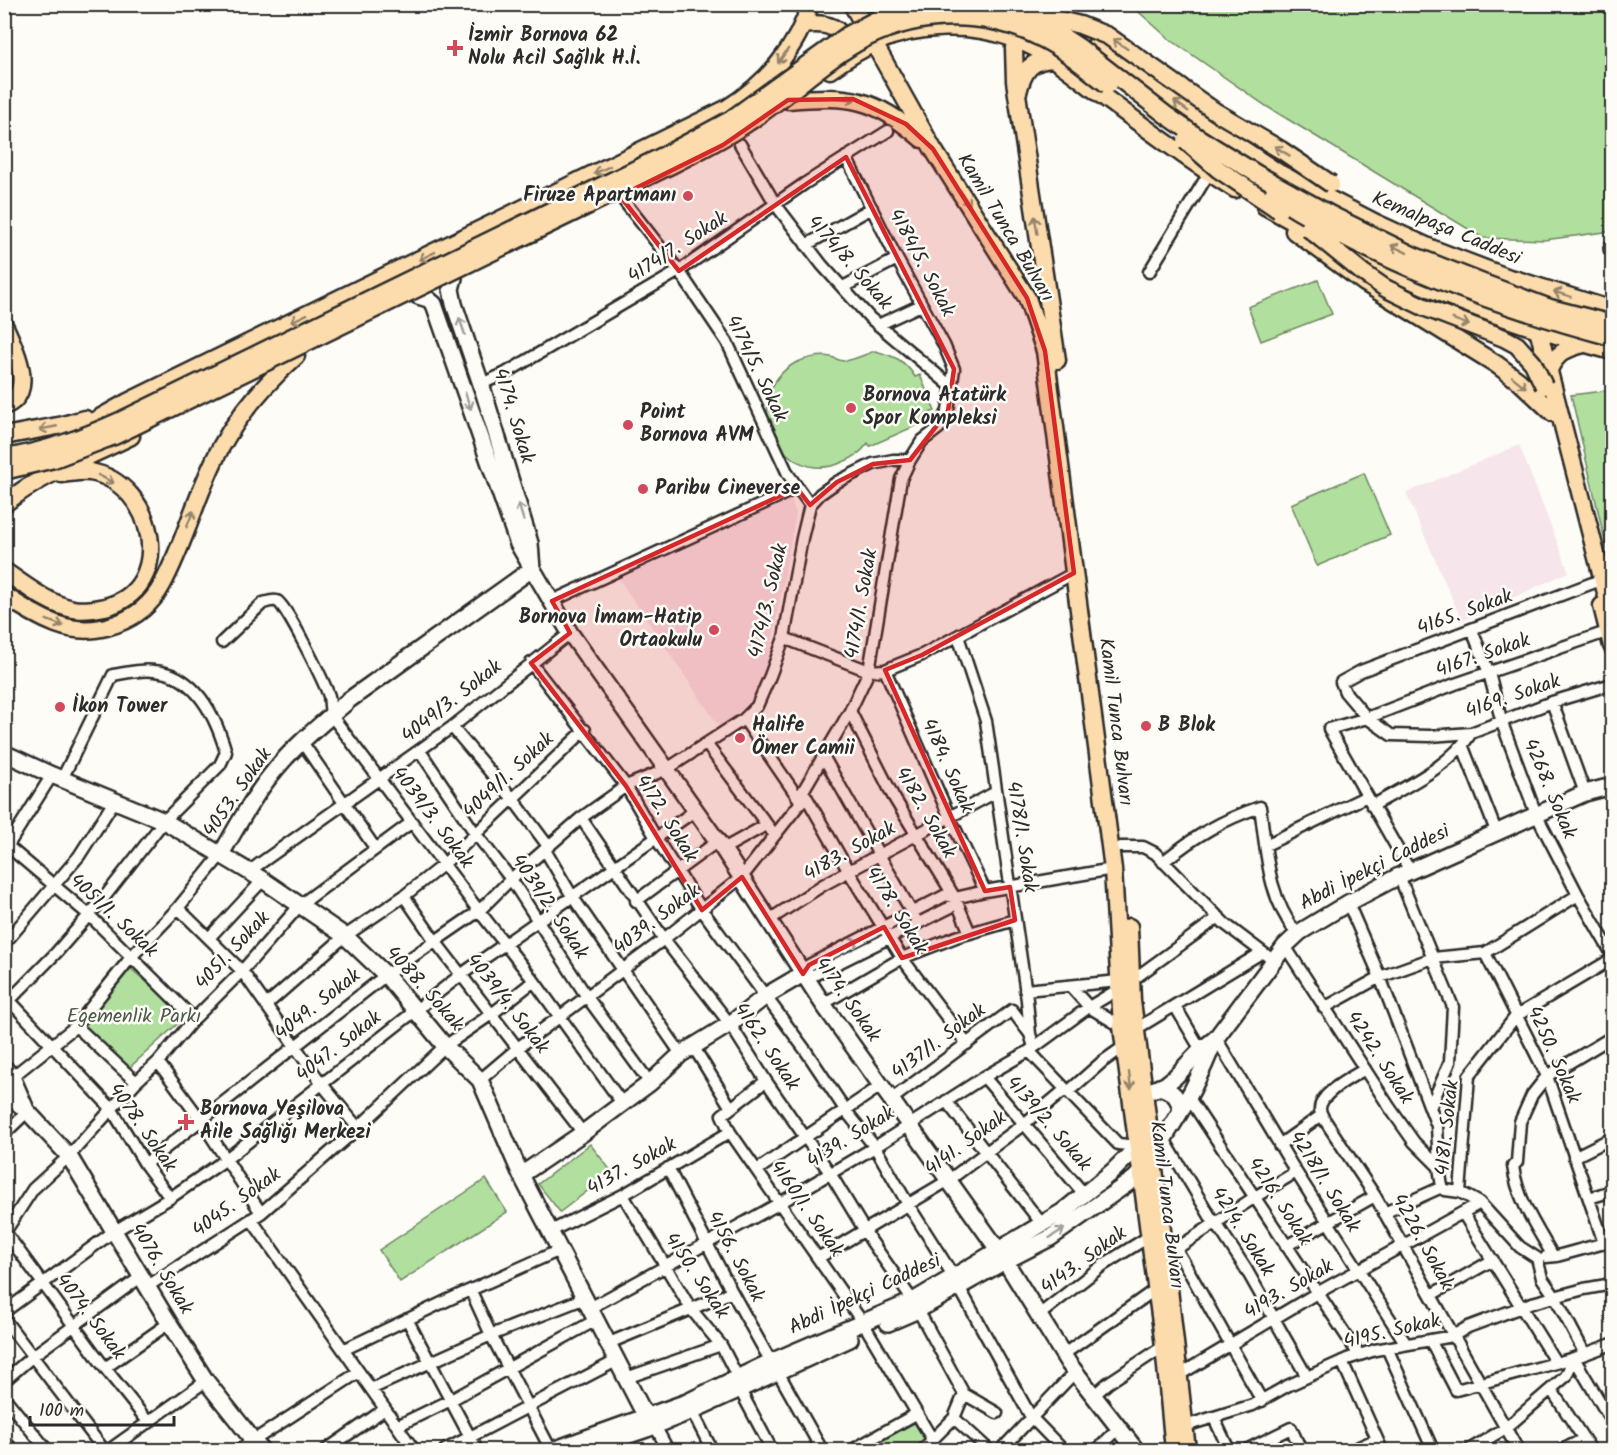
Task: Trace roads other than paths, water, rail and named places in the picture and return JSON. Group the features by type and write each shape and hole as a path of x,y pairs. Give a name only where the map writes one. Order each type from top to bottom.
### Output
{"main road":[{"path":"4,473 128,402 726,109 760,84 784,56 804,25 810,4"},
{"path":"852,4 873,44"},
{"path":"876,4 908,21 942,29"},
{"path":"4,458 75,440 122,420 692,141 751,106 848,35 884,16 915,8 951,5 999,8 1050,17 1108,36 1216,112 1281,150 1330,184 1376,223"},
{"path":"999,8 1051,29 1080,48 1199,138 1330,215 1412,255 1484,283 1550,308 1612,324"},
{"path":"4,473 54,459 114,436 671,165 747,123 836,57 865,39 918,20 964,16 1007,24 1042,38 1065,52 1186,141 1317,224 1396,263 1447,284 1547,319 1612,337"},
{"path":"804,25 828,24 841,38 844,46 843,54 833,68"},
{"path":"4,504 23,490 49,476 723,145 833,68 873,44 905,33 942,29 1011,35 1054,59 1209,173 1350,252 1415,281 1538,329 1612,351"},
{"name":"Kamil Tunca Bulvarı","path":"1011,35 1014,69 1060,373 1128,909 1123,984"},
{"name":"Kamil Tunca Bulvarı","path":"873,44 933,149 1027,298 1045,351 1113,869 1129,1028 1152,1090 1153,1156 1170,1251 1179,1375 1188,1450"},
{"name":"Kemalpaşa Caddesi","path":"1096,45 1277,172 1376,223 1433,249 1517,281 1526,292 1538,329 1612,631"},
{"path":"1018,93 1023,77 1031,66 1038,61 1054,59"},
{"path":"788,100 837,97 870,104 906,124 933,149"},
{"path":"1194,162 1189,151 1191,139 1206,130 1217,132"},
{"path":"1186,141 1218,169 1314,232 1376,282 1426,309 1517,345 1533,363 1549,401"},
{"path":"1245,195 1365,283 1496,364 1549,401"},
{"path":"1415,281 1421,284 1433,281 1441,271 1441,259 1433,249"},
{"name":"4174. Sokak","path":"454,278 451,289 454,304 530,543 532,569"},
{"path":"1511,278 1612,309"},
{"name":"4174. Sokak","path":"418,296 428,298 434,304 518,544 570,633 721,845 823,1004 1002,1256 1076,1372 1136,1450"},
{"path":"1501,315 1515,325 1532,344 1545,380 1599,580"},
{"path":"4,325 18,356 22,376 19,392 8,405"},
{"path":"1549,370 1559,353 1584,344"},
{"path":"4,595 52,622 78,629 98,629 115,624 127,620 143,608 162,585 211,468 234,424 267,383 296,356"},
{"path":"4,436 63,425 128,402"},
{"path":"5,572 54,602 73,609 87,610 109,606 122,600 134,590 147,569 151,547 149,532 138,506 128,494 113,482 92,472 49,476"},
{"name":"4053. Sokak","path":"220,856 248,808 275,769 331,715 532,569"},
{"name":"4088. Sokak","path":"4,753 164,821 263,880 345,936 386,975 445,1046 480,1080 521,1175 650,1422"},
{"name":"Abdi İpekçi Caddesi","path":"552,1450 602,1431 692,1411 739,1384 916,1305 1002,1256 1050,1238 1142,1171 1185,1105 1216,1038 1268,957 1285,946 1297,934 1404,873 1612,781"},
{"name":"Abdi İpekçi Caddesi","path":"1590,791 1612,786"},
{"path":"521,1175 583,1133 650,1083 687,1050 730,1024 767,995 803,974"},
{"name":"Kamil Tunca Bulvarı","path":"1129,1028 1126,1048 1164,1346 1174,1450"},
{"name":"Abdi İpekçi Caddesi","path":"1152,1090 1175,1077 1216,1038"},
{"name":"4076. Sokak","path":"8,1073 27,1110"},
{"path":"1138,1146 1152,1090 1176,1095 1185,1105"},
{"name":"4076. Sokak","path":"4,1092 27,1110 69,1155 113,1232 206,1381 257,1445"},
{"name":"Abdi İpekçi Caddesi","path":"1002,1256 1042,1224 1085,1195 1138,1146"},
{"name":"Abdi İpekçi Caddesi","path":"585,1450 611,1446 687,1402 739,1384"}],"street":[{"name":"4174/7. Sokak","path":"481,384 504,374 679,271 888,131"},
{"name":"4174/8. Sokak","path":"740,144 776,205 806,245 878,325 953,388"},
{"name":"4184/5. Sokak","path":"846,157 897,259 944,345 954,369 953,388"},
{"path":"1149,272 1209,173"},
{"name":"4174/5. Sokak","path":"620,196 679,271 727,342 788,474 810,505"},
{"path":"806,245 872,208"},
{"path":"843,287 897,259"},
{"path":"878,325 921,305"},
{"name":"4174/1. Sokak","path":"742,877 802,797 869,670 902,479 909,460 922,441 939,428 948,411 953,388"},
{"path":"810,505 820,494 837,482 873,464 909,460"},
{"path":"552,601 797,488"},
{"name":"4174/3. Sokak","path":"626,786 667,769 707,745 744,719 757,706 771,676 784,638 810,505"},
{"path":"784,638 869,670 885,670 922,655 1074,573"},
{"name":"4165. Sokak","path":"1341,682 1361,671 1599,580"},
{"name":"4039/3. Sokak","path":"222,642 263,603 278,602 292,620 329,696 331,715 534,981 622,1103"},
{"name":"4268. Sokak","path":"1472,630 1489,673 1502,723 1536,814 1612,957"},
{"name":"4167. Sokak","path":"1369,801 1329,729 1367,718 1612,631"},
{"name":"4049/3. Sokak","path":"248,873 420,751 570,633"},
{"name":"4178/1. Sokak","path":"958,636 986,721 1025,990 1031,1049"},
{"name":"4172. Sokak","path":"531,663 626,786 702,910 767,995 807,1050 846,1111 875,1147 956,1282 1031,1417"},
{"name":"4184. Sokak","path":"885,670 985,891"},
{"path":"6,846 57,777 113,675 154,671 171,675 187,684 207,706 226,752 220,765 164,821 56,954 7,1003"},
{"name":"4169. Sokak","path":"1341,682 1345,692 1367,718 1391,735 1430,736 1471,733 1552,702 1612,684"},
{"path":"1552,702 1590,791"},
{"name":"4182. Sokak","path":"849,711 893,796 955,898 970,933"},
{"name":"4178. Sokak","path":"744,719 802,797 902,958 967,1044"},
{"name":"4160/1. Sokak","path":"452,727 513,799 546,848 572,896 622,970 687,1050 726,1111 730,1132 865,1327 932,1439"},
{"name":"4049/1. Sokak","path":"266,1005 345,936 404,896 444,864 585,730"},
{"path":"1266,845 1416,780 1463,747 1471,733"},
{"path":"302,742 375,849"},
{"path":"707,745 774,834"},
{"path":"1463,747 1496,831"},
{"name":"4039/2. Sokak","path":"420,751 475,833 511,879 587,997 650,1083"},
{"path":"823,756 915,918"},
{"name":"4049. Sokak","path":"145,1164 386,975 479,911 546,848 626,786"},
{"name":"4183. Sokak","path":"770,920 823,885 996,792"},
{"path":"4,944 79,856 115,800"},
{"path":"1369,801 1404,873 1452,1007 1450,1062 1430,1108"},
{"path":"1163,862 1191,839 1260,807 1272,888 1285,916 1297,934"},
{"name":"4047. Sokak","path":"4,1312 113,1232 170,1198 225,1160 462,974 696,810"},
{"name":"4162. Sokak","path":"581,819 636,901 730,1024 766,1081 830,1173 916,1305 964,1394"},
{"name":"4051. Sokak","path":"4,1232 33,1189 69,1155 111,1108 158,1062 194,1018 242,971 300,905 412,822"},
{"path":"636,901 677,871 721,845 766,825"},
{"name":"4051/1. Sokak","path":"6,846 89,915 194,1018"},
{"path":"1070,986 1089,1007 1129,1028 1268,957 1219,917 1155,853 1143,847 1120,847"},
{"name":"4053. Sokak","path":"8,1073 76,1026 132,956 178,908 220,856"},
{"path":"803,974 809,965 915,918 946,896 955,898 1010,886 1113,869"},
{"name":"4039. Sokak","path":"480,1080 519,1047 664,939 742,877"},
{"path":"209,938 263,880"},
{"path":"1324,1008 1380,977 1433,958 1485,953 1578,895"},
{"name":"4039/4. Sokak","path":"404,896 435,941 493,1013 583,1133"},
{"path":"1348,903 1380,977 1437,1126 1442,1187 1445,1190 1460,1191 1480,1203 1520,1247 1537,1258 1608,1242"},
{"path":"178,908 242,971 321,1083 358,1128"},
{"name":"4139. Sokak","path":"590,1309 875,1147 1031,1049 1219,917"},
{"path":"823,1004 902,958 970,933 1015,920"},
{"name":"4242. Sokak","path":"1285,946 1414,1142 1439,1167"},
{"name":"4250. Sokak","path":"1485,953 1547,1076 1589,1198 1608,1242"},
{"name":"4181. Sokak","path":"1460,1191 1469,1076 1516,1016 1612,957"},
{"name":"4045. Sokak","path":"4,1381 34,1355 74,1326 256,1216 358,1128 445,1046 534,981"},
{"path":"1025,990 1123,984"},
{"name":"4078. Sokak","path":"7,1003 52,1044 111,1108 145,1164 170,1198"},
{"path":"1175,1006 1201,1050"},
{"name":"4137/1. Sokak","path":"892,1099 1012,1010 1030,1035"},
{"path":"76,1026 136,1082"},
{"path":"1553,1256 1523,1202 1515,1182 1513,1166 1517,1162 1520,1122 1532,1095 1547,1076 1612,1037"},
{"name":"4218/1. Sokak","path":"1216,1038 1279,1145 1406,1344"},
{"name":"4141. Sokak","path":"818,1258 909,1206 949,1180 1061,1093 1069,1091 1119,1050 1126,1048"},
{"path":"1031,1049 1118,1144 1138,1146"},
{"path":"158,1062 200,1119 256,1216 359,1372 414,1450"},
{"path":"1279,1145 1322,1115 1320,1110 1322,1100 1333,1089 1365,1069"},
{"name":"4139/2. Sokak","path":"984,1077 1085,1195"},
{"path":"726,1111 766,1081"},
{"path":"757,1170 882,1085"},
{"path":"946,1101 1042,1224"},
{"name":"4216. Sokak","path":"1185,1105 1255,1197 1359,1355"},
{"path":"4,1134 27,1110"},
{"name":"4226. Sokak","path":"1322,1115 1376,1196 1518,1450"},
{"name":"4137. Sokak","path":"550,1231 622,1195 730,1132"},
{"path":"1574,1157 1612,1138"},
{"name":"4214. Sokak","path":"1164,1139 1274,1318 1307,1377"},
{"name":"4156. Sokak","path":"668,1168 732,1292 822,1450"},
{"path":"1262,1401 1231,1345 1170,1251 1296,1172"},
{"path":"1384,1213 1442,1187"},
{"path":"1589,1198 1612,1191"},
{"name":"4150. Sokak","path":"622,1195 692,1310 721,1345 772,1450"},
{"path":"1286,1246 1376,1196"},
{"name":"4193. Sokak","path":"1179,1375 1317,1293 1480,1203"},
{"path":"1462,1213 1556,1363"},
{"name":"4074. Sokak","path":"4,1232 149,1423"},
{"name":"4143. Sokak","path":"1039,1315 1103,1264 1150,1236"},
{"path":"345,1349 560,1250"},
{"path":"1537,1258 1542,1278 1555,1297 1585,1354"},
{"path":"1431,1295 1493,1260"},
{"name":"4195. Sokak","path":"1185,1426 1262,1401 1307,1377 1359,1355 1453,1336 1468,1327 1522,1307 1612,1284"},
{"path":"1064,1354 1156,1289"},
{"path":"471,1291 490,1335 552,1450"},
{"path":"609,1343 732,1292"},
{"path":"371,1389 490,1335 590,1309"},
{"path":"397,1426 451,1400 508,1368 590,1309"},
{"path":"4,1319 34,1355 104,1450"},
{"path":"407,1319 477,1450"},
{"path":"105,1368 169,1323"},
{"path":"1430,1340 1456,1390 1574,1358 1612,1344"},
{"path":"626,1378 721,1345"},
{"path":"1094,1396 1118,1376 1164,1346"},
{"path":"1387,1348 1433,1450"},
{"path":"1469,1450 1506,1428 1566,1376 1574,1358"},
{"path":"1574,1358 1612,1421"},
{"path":"446,1450 618,1360"},
{"path":"1342,1361 1382,1450"},
{"path":"239,1450 257,1445 359,1372"},
{"path":"1001,1450 1076,1372"},
{"path":"109,1450 206,1381"},
{"path":"1551,1389 1592,1450"},
{"path":"922,1450 954,1418 964,1394 998,1413"},
{"path":"4,1397 47,1450"},
{"path":"326,1450 385,1409"},
{"path":"692,1411 712,1450"},
{"path":"852,1450 916,1414"},
{"path":"1031,1417 1063,1450"},
{"path":"954,1418 989,1450"},
{"path":"1214,1418 1229,1450"},
{"path":"650,1422 668,1450"},
{"path":"1097,1450 1119,1428"},
{"path":"1246,1450 1291,1428 1301,1450"},
{"path":"1352,1450 1377,1439"},
{"path":"1562,1450 1584,1439"},
{"path":"4,1440 13,1450"}],"tunnel":[{"path":"1043,4 1096,45"}],"place":[{"name":"İzmir Bornova 62 Nolu Acil Sağlık H.İ.","path":"455,48"},
{"name":"Firuze Apartmanı","path":"688,196"},
{"name":"Bornova Atatürk Spor Kompleksi","path":"851,408"},
{"name":"Point Bornova AVM","path":"628,425"},
{"name":"Paribu Cineverse","path":"643,489"},
{"name":"Bornova İmam-Hatip Ortaokulu","path":"714,630"},
{"name":"İkon Tower","path":"60,707"},
{"name":"B Blok","path":"1146,726"},
{"name":"Halife Ömer Camii","path":"740,738"},
{"name":"Bornova Yeşilova Aile Sağlığı Merkezi","path":"186,1122"}],"park label":[{"name":"Egemenlik Parkı","path":"134,1017"}]}
